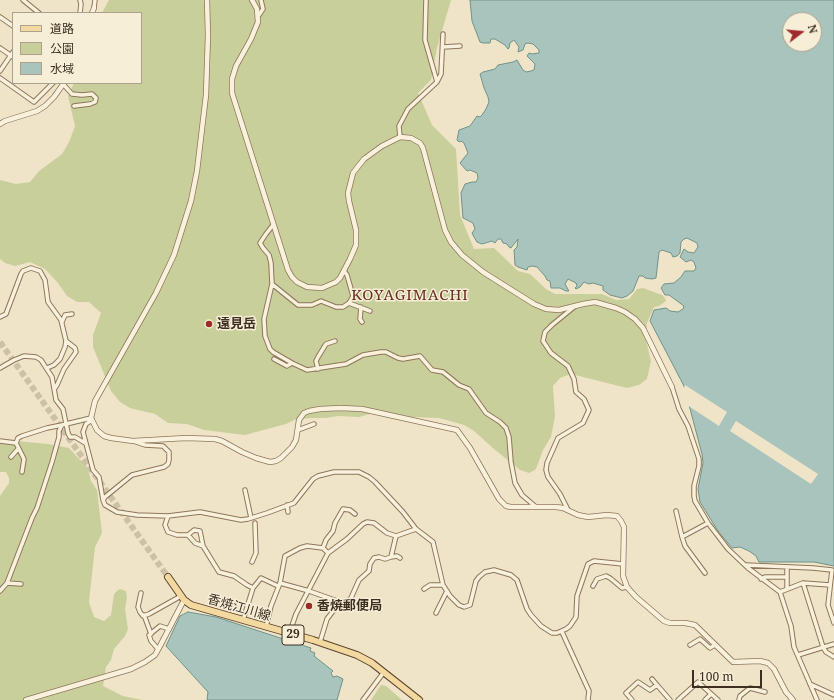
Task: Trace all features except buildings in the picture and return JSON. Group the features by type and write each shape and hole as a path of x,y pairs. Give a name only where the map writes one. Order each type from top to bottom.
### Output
{"main road":[{"path":"168,577 182,598"},
{"name":"香焼江川線","path":"182,598 194,606 340,648 365,658 419,700"}],"street":[{"path":"23,0 39,12"},
{"path":"80,0 80,12"},
{"path":"93,11 95,0"},
{"path":"207,0 208,35 206,95 197,171 190,207 174,255 156,294 93,406 92,420 97,430 104,436 111,438 133,440 186,438 215,439 256,458 270,462 276,461 286,454 292,447 296,440 299,420 306,412 320,409 340,408 362,410 454,429 460,432 503,504 511,507 556,507 583,516 594,517 615,515 619,518 624,527 623,576 627,587 636,597 660,618 670,623 695,625 733,662 760,661 768,663 774,669 786,692 793,700"},
{"path":"252,0 257,9 258,22 256,30 236,66 231,87 288,270 297,282 308,287 322,288 336,282 344,271 356,245 356,230 350,208 348,193 353,173 364,159 382,146 405,136 416,140 423,148 445,230 451,242 462,255 483,272 534,304 552,310 559,310 595,302 606,304 635,319 642,328 672,387 679,409 688,426 699,459 699,466 694,486 695,501 708,524 728,549 761,579 780,592 791,626 794,648 817,700"},
{"path":"258,15 263,9 261,0"},
{"path":"426,0 425,40 437,82"},
{"path":"0,17 12,25"},
{"path":"400,137 399,126 408,109 437,82 441,74 443,34"},
{"path":"443,47 460,46"},
{"path":"0,48 12,55 0,71"},
{"path":"0,78 34,102 51,84"},
{"path":"0,124 37,111 45,106 54,97 63,84 72,94 92,94 96,98 95,102 90,104 74,106"},
{"path":"273,225 260,243 270,258 272,276 272,284 264,311 265,336 270,349 292,363 307,370 346,364 363,355 381,352 386,352 403,359 420,356 432,370 443,372 459,385 470,389 486,413 506,428 509,438 515,483 522,495 536,507"},
{"path":"0,317 6,314 21,274 26,269 31,268 36,269 42,274 45,280 48,302 62,322 66,341 60,360 47,368"},
{"path":"272,284 298,306 324,302 336,307 343,307 349,304 353,293 344,271"},
{"path":"349,304 370,311"},
{"path":"568,510 560,494 548,476 546,470 547,463 558,438 583,423 589,410 584,399 576,392 574,379 568,366 551,353 543,341 545,332 576,306"},
{"path":"361,307 360,320 362,322"},
{"path":"62,322 65,315 72,314"},
{"path":"55,388 64,369 76,352 75,348 66,341"},
{"path":"318,369 316,361 318,357 326,344 335,341"},
{"path":"0,368 14,360 28,356 40,358 52,377 56,400 63,409 70,437 75,437 85,443"},
{"path":"274,359 287,366 292,363"},
{"path":"22,472 24,459 16,443 18,438 47,428 92,420"},
{"path":"92,420 86,424 83,432 85,443 93,470 99,477 105,505 112,510 122,514 168,516 200,512 241,520 267,513 296,501 315,477 334,472 359,472 375,482 403,512 416,529 433,542 443,585 447,592 459,605 468,607 472,602 476,581 483,574 494,570 511,575 517,580 531,615 548,631 557,633 562,632 570,626 577,615 577,596 588,564 594,561 623,564"},
{"path":"298,430 314,424"},
{"path":"0,591 7,583 21,544 37,508 62,425"},
{"path":"103,500 132,475 164,467 169,462 169,452 163,446 145,444 133,440"},
{"path":"0,441 16,443"},
{"path":"11,457 18,449"},
{"path":"245,490 251,518"},
{"path":"287,505 288,512"},
{"path":"323,548 343,509 350,510 356,514"},
{"path":"676,511 685,546 705,573"},
{"path":"168,516 165,526 168,532 177,535 188,535 194,530 200,531 203,546 219,572 234,576 253,588"},
{"path":"289,634 296,614 328,553 347,539 363,524 367,522 374,523 387,533 396,536 416,529"},
{"path":"252,562 256,553 255,523"},
{"path":"682,537 708,524"},
{"path":"188,535 195,543 203,546"},
{"path":"391,557 396,536"},
{"path":"266,627 279,584 285,556 304,547 323,548 328,553"},
{"path":"243,620 253,588 262,578 340,602 348,602 359,580 369,571 370,564 373,559 377,557 387,559 397,556 400,558"},
{"path":"745,565 832,570 828,605 834,623"},
{"path":"786,589 787,567"},
{"path":"593,586 597,579 606,576 622,588 627,587"},
{"path":"761,579 765,576 786,577"},
{"path":"7,583 21,584"},
{"path":"780,592 803,583 830,585"},
{"path":"803,583 823,647 826,652 834,657"},
{"path":"424,589 430,585 443,585"},
{"path":"436,613 447,592"},
{"path":"141,593 138,607 141,615 144,615 151,634"},
{"path":"144,615 182,598"},
{"path":"26,700 134,668 155,654 169,629 182,598"},
{"path":"320,642 327,619 340,602"},
{"path":"158,649 150,641 149,636 160,626 169,629"},
{"path":"562,632 589,691 588,700"},
{"path":"690,645 700,639 710,648 715,645"},
{"path":"798,655 834,644"},
{"path":"362,700 384,672"},
{"path":"652,678 670,700"},
{"path":"632,700 626,693 638,682 650,690 657,685"},
{"path":"678,700 698,682 718,700"},
{"path":"810,684 834,695"},
{"path":"739,700 740,696 750,688 765,692"},
{"path":"705,700 711,694"}],"green space":[{"path":"109,0 451,0 437,48 431,80 418,93 432,125 456,149 460,215 474,249 494,248 518,271 530,274 546,289 555,294 602,294 616,300 629,299 637,289 643,288 662,295 666,301 659,306 654,307 647,323 646,340 651,361 647,379 639,385 627,388 571,374 560,378 553,386 555,416 551,437 543,450 536,469 529,473 520,470 474,431 464,425 439,418 373,413 359,417 338,416 311,418 294,420 286,424 245,435 204,430 187,424 168,423 155,414 130,408 120,402 111,391 93,347 93,335 101,313 89,302 77,302 67,296 58,283 45,269 30,262 15,266 5,263 0,259 0,180 16,184 30,182 39,171 62,154 69,142 75,126 68,96 74,84 142,84 142,12 103,12"},
{"path":"6,440 48,444 69,448 80,460 84,462 88,469 91,481 97,490 102,533 95,547 89,602 94,617 104,621 111,615 114,594 118,590 120,589 126,591 127,598 125,609 128,629 125,636 114,649 111,660 106,667 103,686 123,696 143,700 0,700 0,496 9,483 9,478 6,472 0,472 0,443"},
{"path":"381,685 386,686 402,700 371,700"}],"water":[{"path":"470,0 834,0 834,566 814,562 759,562 756,556 749,551 740,547 732,548 718,531 700,502 698,489 703,463 702,454 684,386 650,321 654,310 666,308 670,311 678,312 683,309 684,306 669,295 665,295 661,288 664,284 674,283 685,271 694,271 696,268 694,262 691,260 686,262 680,257 684,249 688,252 694,253 698,247 697,243 687,238 684,239 681,242 680,253 673,257 671,253 662,250 659,252 656,278 652,279 639,276 633,291 622,298 610,295 603,290 603,286 593,283 589,284 584,282 576,289 576,283 568,279 565,284 569,291 560,288 551,288 550,281 547,280 537,267 528,267 527,270 515,265 514,250 517,247 518,239 511,248 507,244 503,243 501,239 498,239 495,243 492,241 482,244 477,242 472,233 475,229 473,223 463,218 461,193 465,184 476,182 478,178 477,173 470,170 467,171 460,163 468,153 464,143 457,140 459,130 470,126 477,116 480,117 489,102 480,74 495,69 498,65 517,60 526,72 534,70 535,64 527,56 529,53 539,53 539,50 533,44 528,43 525,44 523,50 518,52 519,47 514,40 510,43 508,49 505,45 495,39 491,39 490,43 480,42 472,21"},
{"path":"188,612 216,617 311,648 310,651 315,653 314,656 333,671 331,673 333,677 337,676 343,679 337,700 207,700 208,692 166,646 180,616"}],"pier":[{"path":"685,385 727,412 719,426 687,405 683,391"},
{"path":"736,421 818,474 811,484 730,431"}],"tunnel":[{"path":"0,342 168,577"}],"place":[{"name":"遠見岳","path":"209,324"},
{"name":"香焼郵便局","path":"309,606"}],"district":[{"name":"KOYAGIMACHI","path":"410,296"}]}
